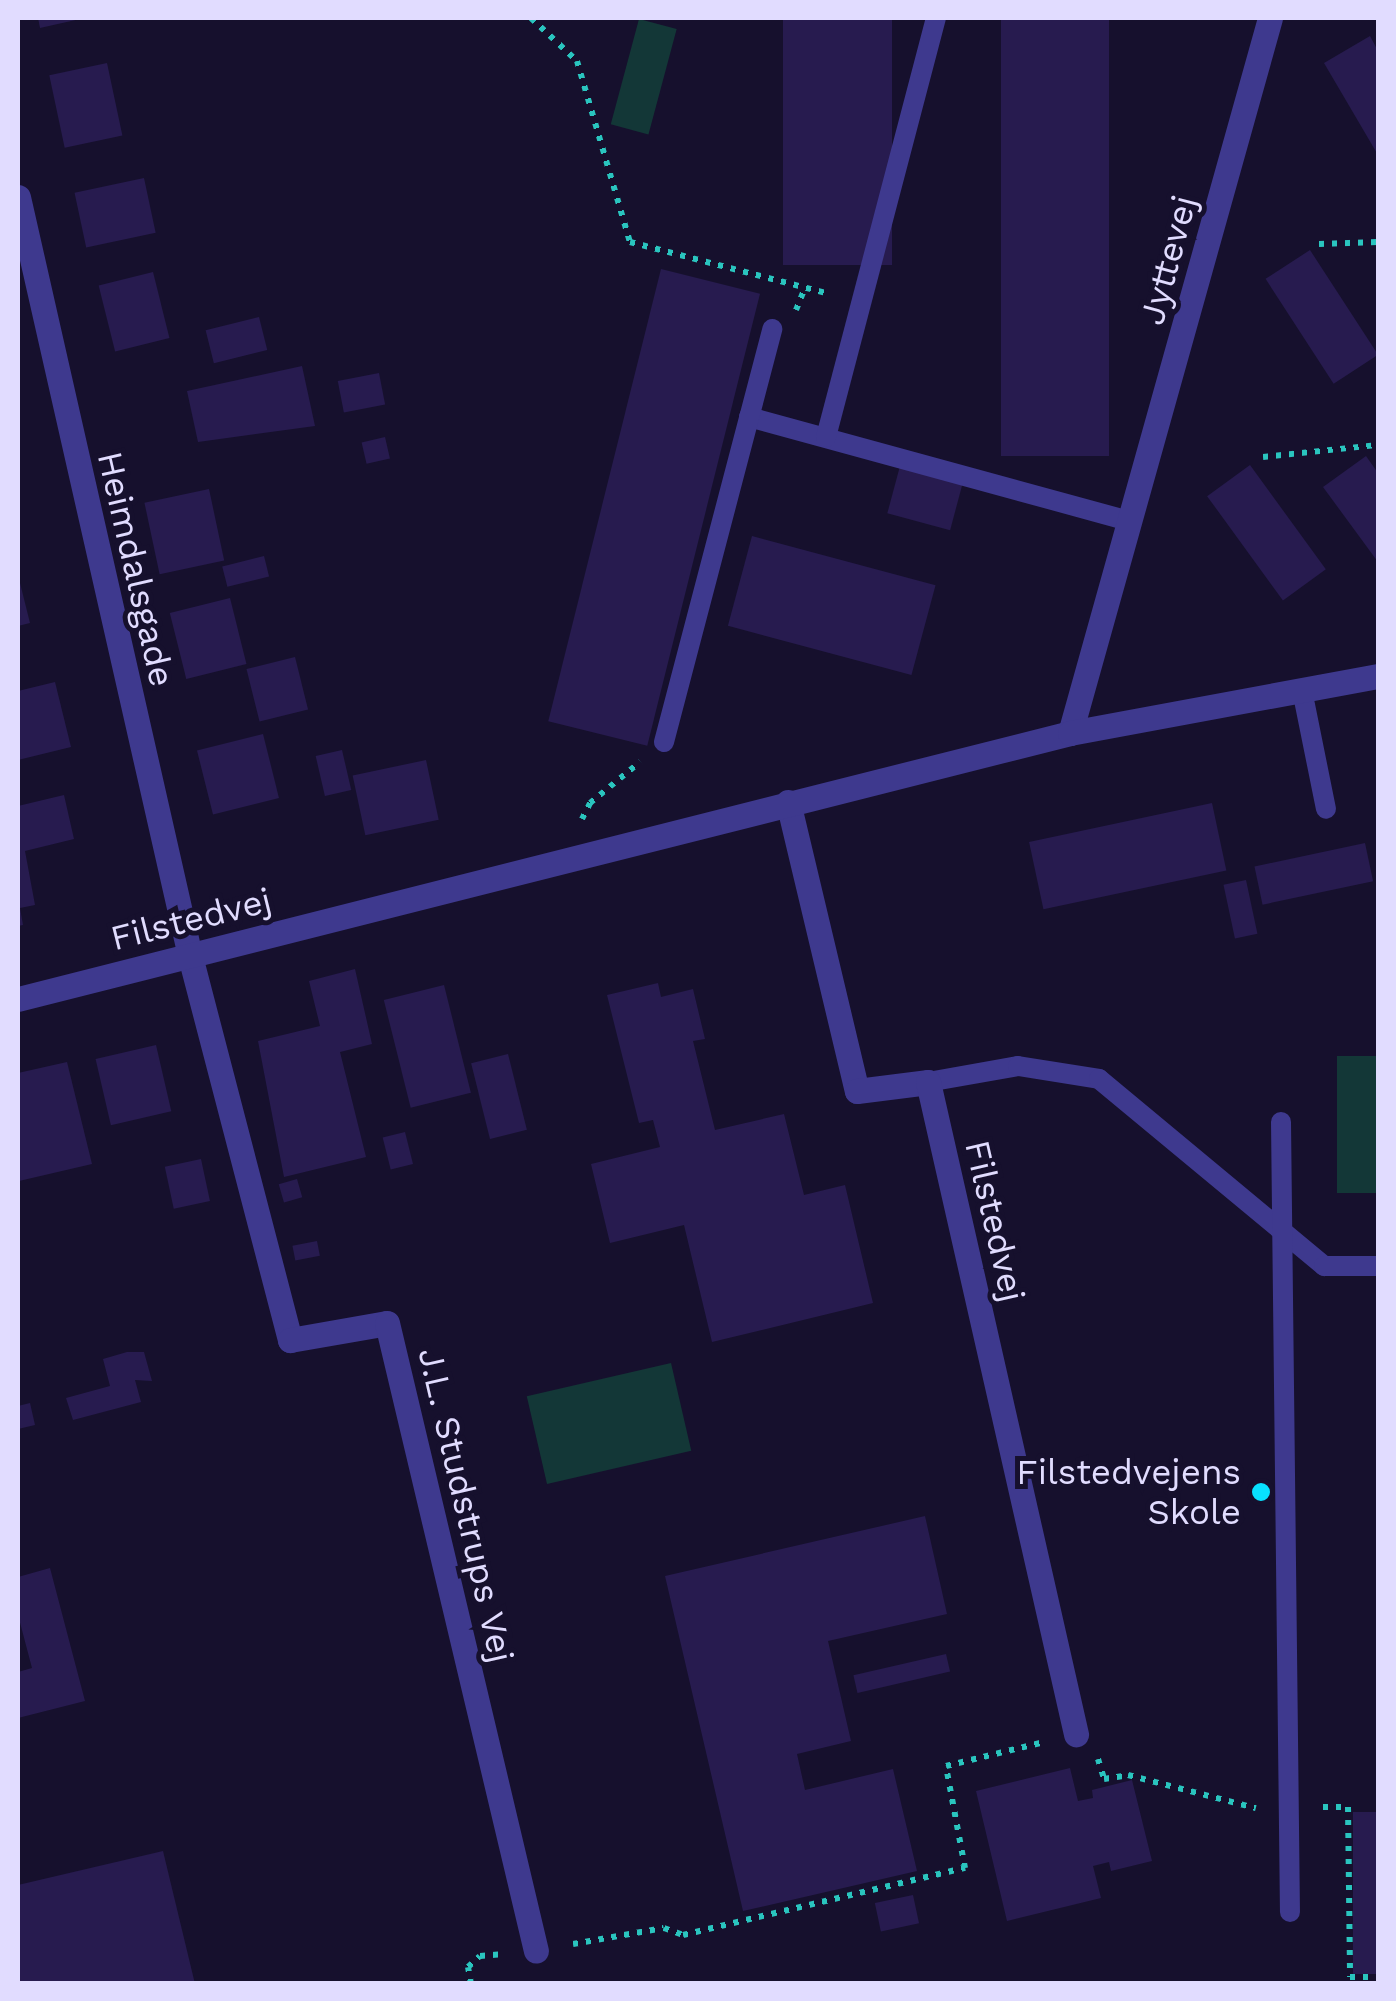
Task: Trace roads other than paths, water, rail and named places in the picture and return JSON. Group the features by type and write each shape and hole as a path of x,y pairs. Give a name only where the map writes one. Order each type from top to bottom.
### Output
{"street":[{"name":"Jyttevej","path":"1070,733 1270,18"},
{"name":"Heimdalsgade","path":"18,197 190,956"},
{"name":"Filstedvej","path":"18,999 1070,733 1378,676"},
{"path":"788,802 856,1091 928,1082"},
{"name":"J.L. Studstrups Vej","path":"190,956 290,1340 388,1324 536,1950"},
{"name":"Filstedvej","path":"928,1082 1076,1734"}],"lane":[{"path":"826,437 936,18"},
{"path":"664,742 772,329"},
{"path":"749,416 1130,521"},
{"path":"1302,690 1326,809"},
{"path":"928,1082 1018,1066 1099,1079 1324,1266 1378,1266"},
{"path":"1281,1122 1290,1912"}],"place":[{"name":"Filstedvejens Skole","path":"1261,1492"}]}
